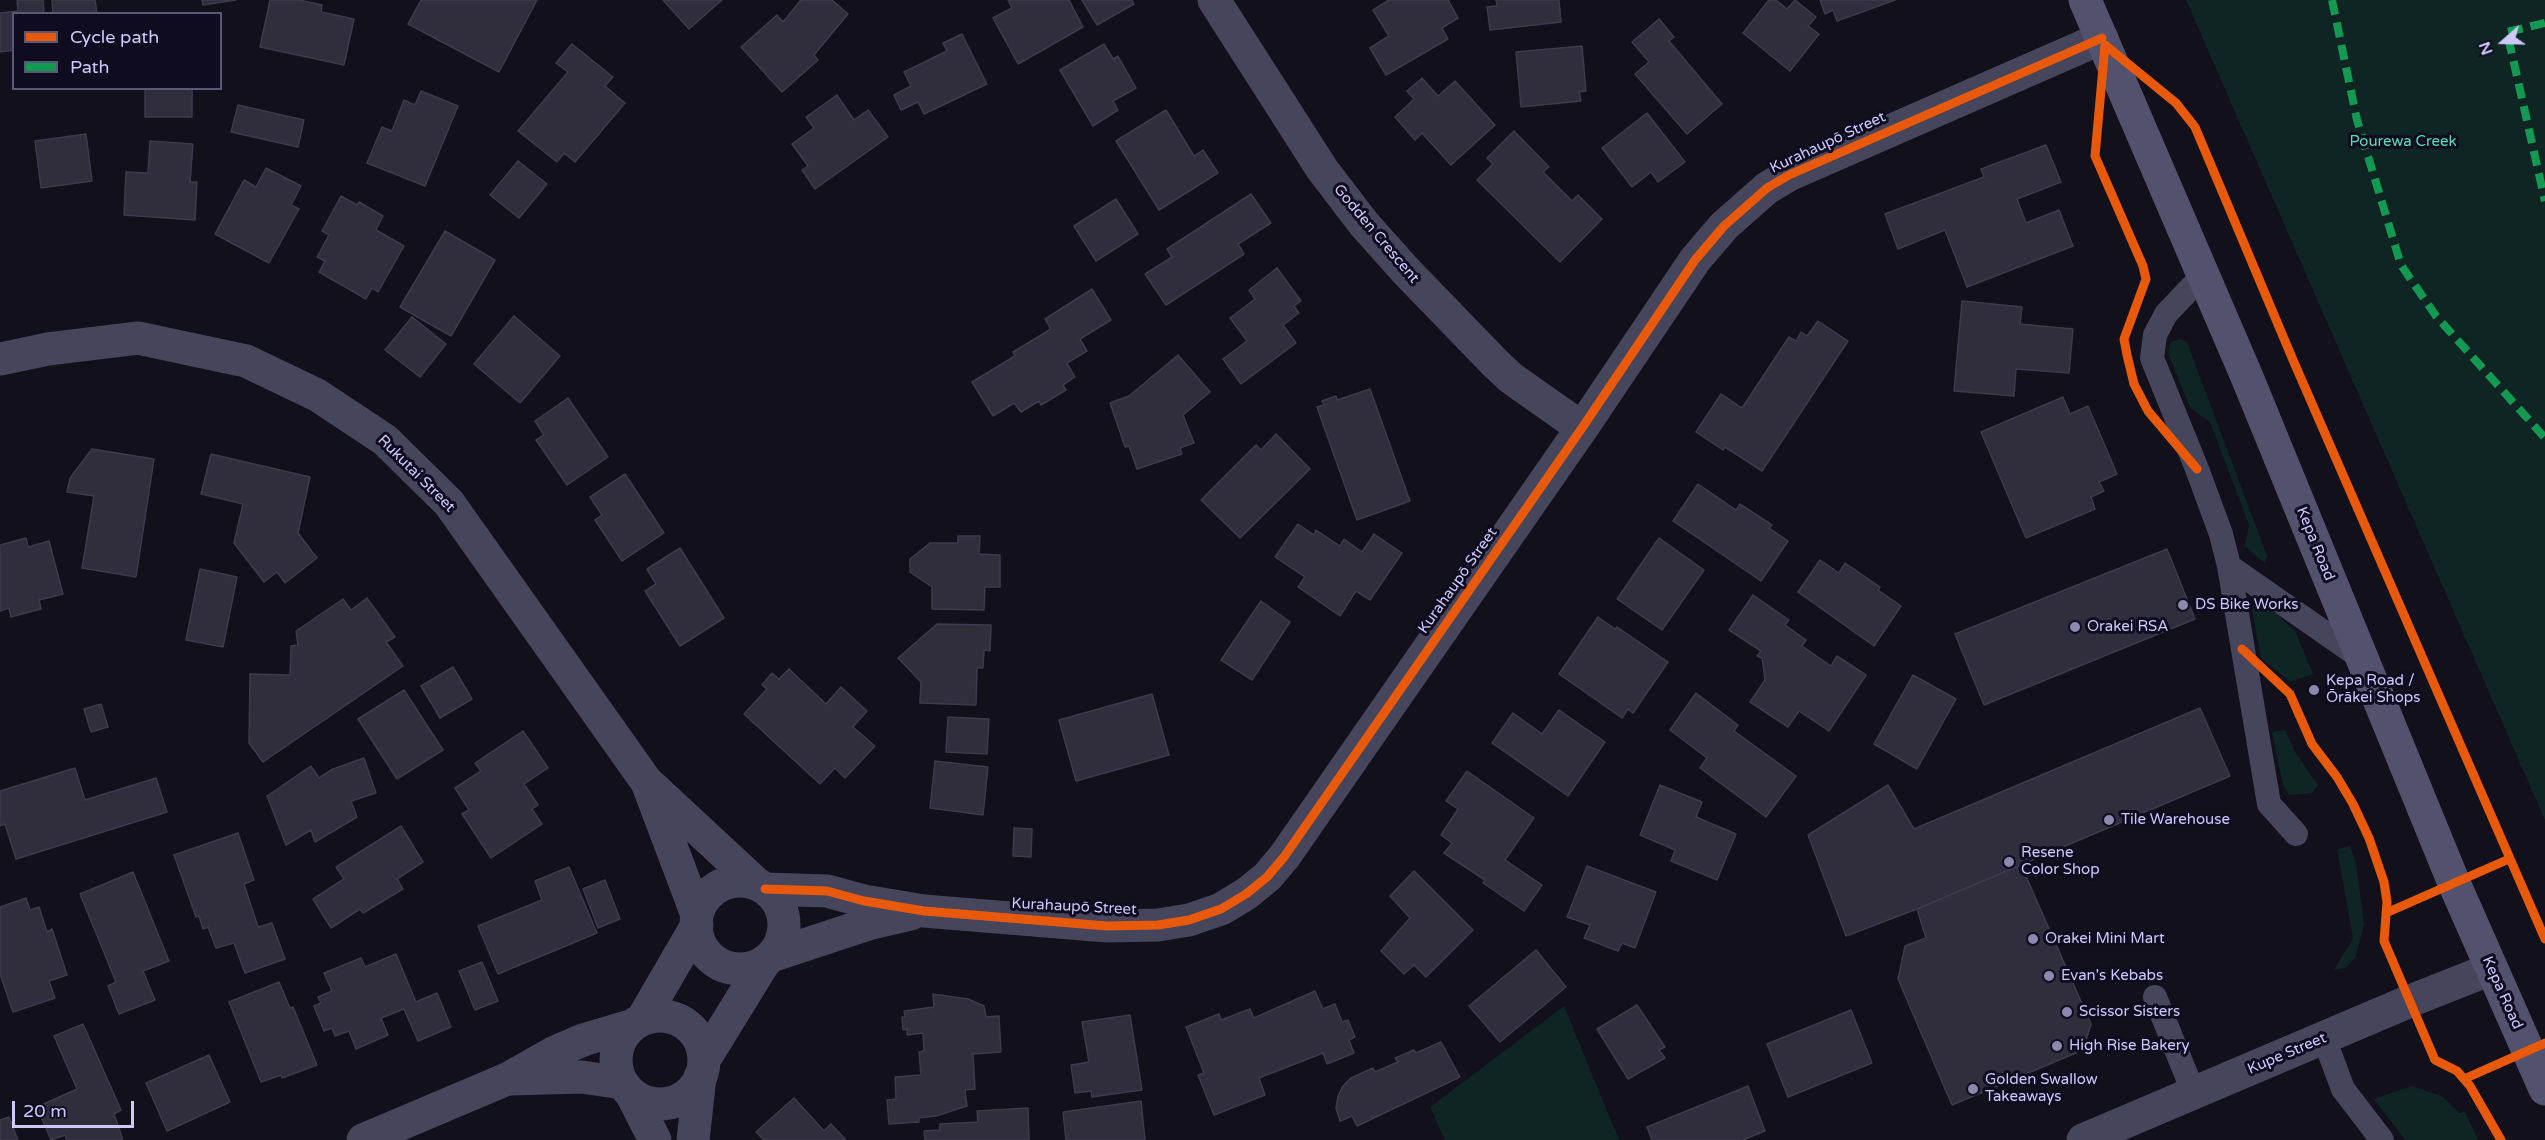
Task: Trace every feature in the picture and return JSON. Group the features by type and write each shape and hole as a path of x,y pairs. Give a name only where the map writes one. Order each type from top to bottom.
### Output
{"main road":[{"name":"Kepa Road","path":"2085,0 2203,275 2491,969 2545,1089"}],"street":[{"name":"Godden Crescent","path":"1214,0 1322,170 1364,224 1406,271 1511,378 1582,428"},
{"name":"Kurahaupō Street","path":"762,887 827,891 864,901 924,911 1107,926 1158,925 1189,920 1221,909 1246,894 1267,877 1284,857 1582,428 1695,260 1724,226 1767,188 1789,175 2102,38"},
{"name":"Rukutai Street","path":"0,359 48,348 138,338 246,361 317,395 385,440 449,503 646,781 762,887"},
{"name":"Rukutai Street","path":"646,781 697,920"},
{"path":"507,1079 582,1077 627,1089 654,1104 678,1100 692,1091 702,1069 783,934 784,917 777,901 762,887 741,881 725,884 705,899 697,920 636,1022 620,1039 615,1054 616,1069 627,1089 655,1140"},
{"name":"Kurahaupō Street","path":"768,959 868,924 924,911"},
{"path":"697,920 704,949 724,966 741,969 758,966 768,959"},
{"name":"Kupe Street","path":"2083,1140 2491,969"},
{"path":"363,1140 507,1079 553,1053 583,1040 660,1015 685,1023 701,1043 702,1069 693,1140"}],"lane":[{"path":"2203,275 2166,314 2155,336 2152,358 2221,534 2229,566 2269,804 2296,834"},
{"path":"2229,566 2361,658"},
{"path":"2155,997 2194,1094"},
{"path":"2324,1038 2343,1089 2382,1140"}],"green space":[{"name":"Pourewa Creek","path":"2186,0 2545,0 2545,820"},
{"path":"2180,339 2187,342 2267,556 2265,564 2245,546 2249,525 2210,422 2190,408 2168,353 2171,342"},
{"path":"2257,602 2267,605 2295,631 2313,674 2290,682 2261,658 2252,610"},
{"path":"2285,730 2295,752 2318,785 2311,793 2289,795 2283,785 2272,732"},
{"path":"2350,846 2356,863 2364,925 2355,958 2345,968 2334,970 2353,938 2337,849"},
{"path":"1564,1006 1619,1140 1445,1140 1430,1107"},
{"path":"2412,1086 2443,1097 2459,1113 2465,1112 2478,1140 2405,1140 2374,1099"}],"building":[{"path":"17,0 43,0 44,12 12,12 12,50 0,52 0,13 18,11"},
{"path":"52,0 95,0 97,12 53,12"},
{"path":"202,0 236,0 203,5"},
{"path":"270,0 299,0 322,5 321,12 354,19 344,65 260,47"},
{"path":"421,0 537,0 499,72 408,24"},
{"path":"663,0 722,0 689,29"},
{"path":"801,0 832,0 848,14 814,55 818,60 782,92 741,47 777,15 783,22"},
{"path":"1008,0 1069,0 1083,27 1018,64 993,18 1012,8"},
{"path":"1082,0 1132,0 1134,4 1097,25"},
{"path":"1389,0 1448,0 1458,18 1442,28 1448,39 1386,75 1370,48 1389,36 1373,10"},
{"path":"1496,0 1559,0 1561,22 1490,30 1487,7 1497,6"},
{"path":"1769,0 1776,0 1787,9 1795,0 1816,17 1808,26 1819,34 1790,71 1743,33"},
{"path":"1820,0 1895,0 1837,21 1833,10 1825,14"},
{"path":"1659,19 1674,37 1669,41 1722,104 1687,134 1635,74 1649,62 1632,42"},
{"path":"962,34 987,84 924,114 918,102 901,110 894,95 911,86 904,72 947,51 943,43"},
{"path":"572,44 613,77 605,86 625,103 575,162 564,153 557,162 518,131 568,72 556,63"},
{"path":"1104,44 1113,59 1118,56 1136,88 1113,101 1118,110 1093,126 1060,70"},
{"path":"1582,46 1586,91 1579,92 1581,101 1521,107 1516,52"},
{"path":"1422,78 1438,96 1455,81 1495,125 1451,165 1422,133 1415,140 1395,117 1414,99 1407,91"},
{"path":"145,90 192,90 192,117 145,117"},
{"path":"421,91 458,106 425,186 367,163 382,127 392,131 404,100 415,105"},
{"path":"837,95 854,120 868,110 888,137 815,189 802,170 808,166 792,144 814,128 806,117"},
{"path":"238,105 304,120 298,147 231,132"},
{"path":"1166,110 1194,156 1203,150 1218,173 1159,210 1116,141"},
{"path":"1647,113 1685,162 1658,182 1651,172 1632,187 1602,148"},
{"path":"1514,131 1549,167 1543,172 1572,201 1578,195 1602,219 1560,262 1477,180 1493,164 1487,158"},
{"path":"86,134 92,181 41,188 35,141"},
{"path":"150,141 193,144 190,182 197,182 195,220 124,215 126,172 148,173"},
{"path":"2046,145 2061,182 2017,199 2026,223 2059,210 2073,246 1967,287 1945,230 1898,249 1885,214 1984,177 1981,169"},
{"path":"518,161 547,184 519,218 490,195"},
{"path":"266,168 301,186 291,205 299,209 269,263 215,234 244,180 256,187"},
{"path":"1251,194 1271,223 1238,244 1244,254 1166,305 1145,274 1172,257 1167,249"},
{"path":"341,196 357,205 359,202 383,216 376,230 404,246 378,292 372,288 366,299 319,272 325,261 317,257 329,235 322,231"},
{"path":"1116,199 1138,234 1096,261 1074,226"},
{"path":"445,231 495,260 451,336 400,307"},
{"path":"1277,268 1301,301 1294,306 1299,313 1283,325 1296,343 1241,384 1223,359 1247,341 1230,318 1255,299 1249,290"},
{"path":"1092,289 1111,320 1080,339 1087,351 1067,363 1075,377 1063,385 1066,390 1041,405 1039,401 1021,412 1014,403 993,416 972,382 1015,356 1013,352 1051,329 1045,319"},
{"path":"1962,301 2022,307 2020,324 2073,329 2069,373 2016,369 2014,396 1954,391"},
{"path":"514,316 560,356 520,403 474,364"},
{"path":"412,317 446,344 420,377 385,350"},
{"path":"1818,321 1848,341 1762,471 1725,447 1723,450 1696,432 1721,394 1742,408 1789,337 1796,341 1801,332 1807,336"},
{"path":"1178,355 1210,392 1183,415 1194,443 1180,448 1182,454 1137,469 1129,446 1125,447 1110,403 1129,396"},
{"path":"1370,389 1410,501 1357,520 1317,407 1324,405 1322,401 1336,396 1337,400"},
{"path":"2063,397 2070,414 2088,406 2117,474 2099,482 2104,491 2091,497 2095,509 2026,538 1981,432"},
{"path":"568,398 608,457 567,485 536,440 544,435 535,421"},
{"path":"1276,434 1310,469 1240,538 1201,500 1256,445 1261,450"},
{"path":"92,449 154,459 136,577 82,568 94,496 67,492 70,478"},
{"path":"211,454 310,477 298,533 317,558 285,583 277,572 264,582 234,543 243,504 201,494"},
{"path":"625,474 664,533 622,561 595,520 602,515 590,497"},
{"path":"1698,484 1736,510 1740,504 1772,525 1769,528 1788,541 1761,581 1673,521"},
{"path":"1298,524 1314,535 1316,530 1340,546 1344,539 1362,552 1374,534 1402,553 1370,600 1356,591 1340,616 1298,587 1305,577 1275,557"},
{"path":"958,536 980,536 979,554 1000,555 1000,587 985,587 984,610 932,609 932,587 910,572 910,559 930,543 958,543"},
{"path":"26,538 28,547 49,541 63,594 39,600 41,609 11,617 9,608 0,611 0,545"},
{"path":"1659,538 1704,570 1662,630 1617,599"},
{"path":"680,548 724,618 680,646 645,591 656,584 647,569"},
{"name":"Orakei RSA","path":"2167,549 2195,619 1984,705 1955,634"},
{"path":"1820,560 1839,573 1845,563 1880,587 1878,590 1901,606 1874,646 1798,592"},
{"path":"200,569 237,577 223,647 186,640"},
{"path":"1753,595 1789,620 1785,625 1806,640 1802,646 1831,666 1837,656 1866,675 1829,731 1799,711 1788,727 1750,702 1765,680 1762,658 1757,656 1761,651 1729,630"},
{"path":"367,598 395,637 386,642 403,666 263,762 249,743 250,674 290,675 291,646 298,645 296,631 343,599 351,610"},
{"path":"1261,601 1290,622 1252,680 1221,660"},
{"path":"1598,617 1615,629 1617,627 1668,662 1633,713 1628,709 1622,718 1559,674"},
{"path":"937,624 991,625 990,651 984,650 983,668 977,668 976,705 920,703 921,682 898,658"},
{"path":"453,667 472,699 440,718 421,686"},
{"path":"789,669 826,704 841,687 867,711 853,727 875,746 845,778 835,768 820,784 744,714 767,689 762,685 772,673 779,679"},
{"path":"1913,675 1956,699 1917,769 1874,744"},
{"path":"404,690 443,750 397,779 358,719"},
{"path":"1696,693 1738,725 1734,731 1796,776 1766,817 1700,768 1707,758 1670,730"},
{"path":"1152,694 1169,755 1076,781 1059,720"},
{"path":"101,704 108,727 91,732 84,709"},
{"path":"2200,708 2230,776 1917,909 1846,936 1808,835 1888,785 1914,829"},
{"path":"1559,710 1605,742 1568,796 1492,743 1513,713 1542,734"},
{"path":"948,717 989,719 987,754 946,752"},
{"path":"523,731 548,768 524,784 538,805 532,809 542,824 491,858 462,814 469,810 455,788 481,771 475,763"},
{"path":"364,758 376,793 351,801 357,817 315,842 311,830 286,845 267,796 311,766 319,778 333,769"},
{"path":"935,761 988,767 983,815 930,808"},
{"path":"75,768 85,800 156,778 167,812 16,859 5,824 0,826 0,791"},
{"path":"1467,771 1534,818 1505,860 1542,885 1524,911 1483,883 1485,880 1444,853 1452,843 1441,835 1458,809 1446,801"},
{"path":"1660,785 1702,802 1696,817 1736,834 1717,880 1671,861 1675,850 1640,835"},
{"path":"401,826 423,862 397,879 403,889 363,913 360,909 331,928 313,899 344,879 336,867"},
{"path":"1014,828 1032,829 1031,857 1013,856"},
{"path":"238,833 254,880 244,884 258,927 272,923 285,959 245,973 234,943 216,948 208,927 203,929 199,916 196,917 174,855"},
{"path":"2021,865 2091,1024 2083,1050 1952,1105 1898,979 1905,946 1926,938 1917,909"},
{"path":"1587,866 1656,892 1635,948 1622,943 1618,951 1584,938 1590,925 1567,917"},
{"path":"569,867 597,933 498,974 478,926 542,900 535,881"},
{"path":"1414,871 1473,930 1426,977 1414,965 1404,974 1381,951 1410,918 1390,896"},
{"path":"133,872 169,961 143,971 155,1000 119,1014 108,986 116,982 80,894"},
{"path":"605,880 620,919 598,928 583,889"},
{"path":"26,898 30,910 39,907 47,932 52,929 67,975 49,981 55,998 13,1012 0,974 0,907"},
{"path":"1536,950 1566,987 1500,1042 1469,1006"},
{"path":"396,954 416,1002 437,993 451,1027 418,1041 404,1009 381,1018 388,1035 356,1049 349,1031 335,1036 332,1028 324,1031 314,1006 321,1003 318,997 332,991 324,973 361,958 365,967"},
{"path":"482,962 498,1001 475,1010 459,971"},
{"path":"279,982 290,1008 293,1007 317,1065 282,1078 281,1075 261,1082 229,1002"},
{"path":"1315,991 1323,1009 1335,1004 1342,1022 1348,1020 1355,1037 1349,1040 1354,1053 1327,1064 1323,1053 1259,1078 1265,1095 1214,1115 1198,1075 1204,1073 1186,1027 1219,1014 1221,1020 1250,1009 1254,1018"},
{"path":"933,994 968,999 984,1006 986,1017 999,1016 1001,1052 973,1054 975,1089 965,1090 967,1106 936,1116 919,1118 919,1122 889,1124 887,1100 896,1099 895,1077 921,1075 919,1052 924,1051 923,1033 907,1035 907,1029 903,1030 904,1011 934,1007"},
{"path":"1637,1005 1665,1047 1659,1050 1665,1058 1628,1079 1597,1029"},
{"path":"1851,1010 1872,1063 1788,1097 1767,1044"},
{"path":"1130,1015 1142,1090 1092,1097 1091,1091 1075,1093 1071,1065 1089,1062 1082,1022"},
{"path":"83,1024 121,1110 114,1114 123,1140 67,1140 65,1135 51,1140 37,1107 77,1089 54,1036"},
{"path":"1441,1042 1460,1077 1357,1126 1352,1116 1340,1121 1336,1108 1338,1096 1343,1086 1351,1078 1373,1068 1375,1072 1398,1062 1395,1058 1414,1050 1416,1053"},
{"path":"209,1055 230,1102 167,1131 146,1083"},
{"path":"1748,1086 1765,1131 1743,1140 1652,1140 1647,1127"},
{"path":"794,1098 824,1131 831,1124 846,1140 764,1140 756,1132"},
{"path":"1141,1101 1145,1140 1066,1140 1063,1112"},
{"path":"1028,1108 1029,1140 925,1140 924,1131 940,1130 940,1124 978,1122 977,1111"},
{"path":"9,1117 18,1140 0,1140 0,1120"}],"marked path":[{"path":"2332,0 2357,120 2401,265 2436,316 2545,438"},
{"path":"2545,23 2507,32 2545,201"}],"cycle path":[{"path":"765,889 827,891 864,901 924,911 1107,926 1158,925 1189,920 1221,909 1246,894 1267,877 1284,857 1582,428 1695,260 1724,226 1767,188 1789,175 2102,38"},
{"path":"2105,45 2176,103 2195,127 2293,360 2545,939"},
{"path":"2105,45 2095,156 2143,266 2146,279 2124,339 2127,355 2134,384 2148,411 2197,469"},
{"path":"2242,649 2290,694 2312,744 2337,777 2353,804 2369,838 2384,882 2387,902 2384,941 2435,1060 2457,1071 2470,1086 2501,1140"},
{"path":"2386,913 2509,859"},
{"path":"2464,1079 2545,1043"}],"place":[{"name":"DS Bike Works","path":"2183,605"},
{"name":"Orakei RSA","path":"2075,627"},
{"name":"Kepa Road / Ōrākei Shops","path":"2314,690"},
{"name":"Tile Warehouse","path":"2109,820"},
{"name":"Resene Color Shop","path":"2009,862"},
{"name":"Orakei Mini Mart","path":"2033,939"},
{"name":"Evan's Kebabs","path":"2049,976"},
{"name":"Scissor Sisters","path":"2067,1012"},
{"name":"High Rise Bakery","path":"2057,1046"},
{"name":"Golden Swallow Takeaways","path":"1973,1089"}]}
